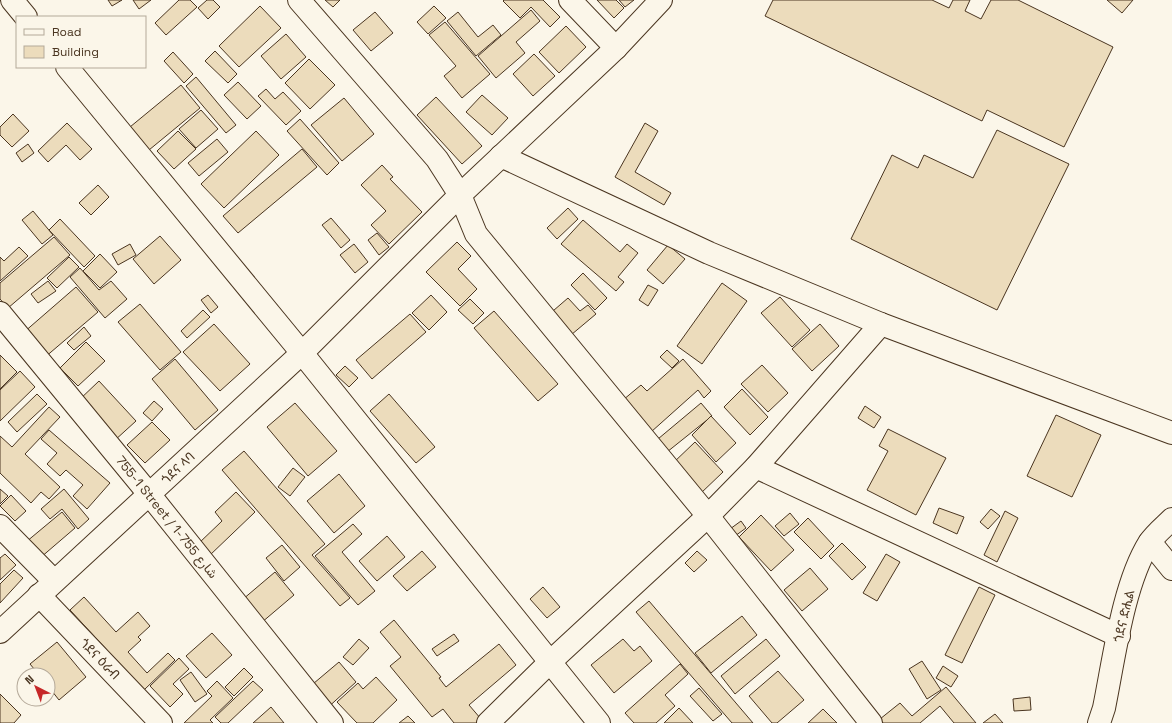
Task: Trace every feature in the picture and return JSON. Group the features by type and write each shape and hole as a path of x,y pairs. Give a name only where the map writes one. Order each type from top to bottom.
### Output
{"street":[{"path":"12,0 25,16"},
{"path":"299,0 437,159 460,195 476,234 708,516 871,723"},
{"path":"570,0 616,48"},
{"name":"ጎደና ላባ","path":"0,632 302,352 460,195 616,48 661,0"},
{"path":"68,68 302,352 600,723"},
{"path":"501,156 710,253 881,324 1172,433"},
{"name":"755-1 Street / شارع 755-1","path":"0,313 149,494 332,723"},
{"path":"488,723 550,662 708,516 756,466 881,324"},
{"path":"756,466 1119,636"},
{"name":"ጎደና ድሒል","path":"1099,723 1104,708 1119,636 1137,569 1150,542 1172,519"},
{"name":"ጎደና ዕራብ","path":"0,526 46,588 161,723"},
{"path":"1150,542 1172,569"}],"building":[{"path":"108,0 122,0 112,6"},
{"path":"133,0 151,0 139,9"},
{"path":"179,0 190,0 197,7 166,35 155,23"},
{"path":"207,0 213,0 220,7 208,19 198,8"},
{"path":"325,0 340,0 333,7"},
{"path":"543,0 560,17 550,27 531,7 520,18 503,1"},
{"path":"597,0 616,0 624,8 614,18"},
{"path":"619,0 634,0 625,7"},
{"path":"773,0 932,0 949,8 953,0 970,0 965,11 981,19 991,0 1018,0 1113,47 1064,147 987,110 982,121 765,16"},
{"path":"1107,0 1133,0 1122,13"},
{"path":"260,6 281,28 239,67 219,46"},
{"path":"434,6 446,18 428,34 417,22"},
{"path":"531,10 540,21 516,42 525,53 496,78 478,56"},
{"path":"375,12 393,33 371,51 353,30"},
{"path":"458,12 478,37 493,25 501,35 476,56 447,21"},
{"path":"445,22 490,74 462,98 444,76 456,66 429,35"},
{"path":"566,26 586,47 559,73 539,52"},
{"path":"286,34 306,57 281,79 261,56"},
{"path":"215,51 237,74 228,83 205,61"},
{"path":"173,52 193,74 184,83 164,61"},
{"path":"534,54 555,76 533,96 513,74"},
{"path":"309,59 335,85 310,109 285,83"},
{"path":"196,77 236,125 226,133 186,86"},
{"path":"238,82 261,106 247,119 224,95"},
{"path":"181,85 200,108 149,150 130,127"},
{"path":"266,89 275,99 283,92 301,111 286,125 258,96"},
{"path":"482,95 508,118 492,135 466,112"},
{"path":"436,97 482,146 462,164 417,115"},
{"path":"344,98 374,134 342,161 311,125"},
{"path":"201,110 218,129 196,148 179,129"},
{"path":"13,114 29,131 12,147 0,135 0,127"},
{"path":"300,119 339,163 327,175 287,131"},
{"path":"67,123 92,149 80,160 66,145 48,162 38,151"},
{"path":"645,123 658,131 635,172 671,193 664,205 615,177"},
{"path":"997,130 1069,164 997,310 851,239 892,155 918,168 924,155 973,178"},
{"path":"178,131 196,149 174,169 157,151"},
{"path":"256,131 279,155 224,208 201,184"},
{"path":"217,139 228,152 199,176 188,163"},
{"path":"28,144 34,153 22,162 16,153"},
{"path":"302,149 317,167 238,233 223,216"},
{"path":"382,165 393,177 390,179 422,212 389,244 371,225 386,211 361,185"},
{"path":"98,185 109,197 91,215 79,203"},
{"path":"568,208 578,219 557,239 547,228"},
{"path":"33,211 53,235 42,244 22,220"},
{"path":"331,218 350,240 341,248 322,225"},
{"path":"60,219 95,256 84,267 49,230"},
{"path":"583,220 620,252 627,244 638,253 618,277 624,282 616,291 561,244"},
{"path":"377,233 389,247 379,255 368,240"},
{"path":"160,236 181,260 154,284 133,259"},
{"path":"54,237 70,255 8,308 0,299 0,283"},
{"path":"457,242 471,256 458,269 477,289 460,306 426,272"},
{"path":"130,244 136,255 118,265 112,254"},
{"path":"354,244 368,262 355,273 340,255"},
{"path":"668,245 685,259 663,284 647,270"},
{"path":"19,247 28,256 0,281 0,257 4,261"},
{"path":"100,254 117,272 100,288 83,271"},
{"path":"69,257 79,267 57,288 47,278"},
{"path":"80,268 99,290 111,281 127,299 105,318 70,277"},
{"path":"583,273 607,298 595,310 571,285"},
{"path":"48,281 56,291 38,303 31,294"},
{"path":"722,283 747,301 702,364 677,346"},
{"path":"648,285 658,290 648,306 639,300"},
{"path":"76,287 98,312 44,358 23,333"},
{"path":"208,295 218,307 211,313 201,300"},
{"path":"431,295 447,312 429,330 412,313"},
{"path":"780,297 810,330 792,347 761,313"},
{"path":"568,298 580,311 588,305 596,314 565,340 546,317"},
{"path":"470,299 484,313 473,324 458,310"},
{"path":"140,304 181,352 160,370 118,322"},
{"path":"203,310 210,317 187,338 181,331"},
{"path":"494,311 558,384 538,401 474,328"},
{"path":"410,314 426,332 372,379 356,360"},
{"path":"214,324 250,364 220,391 183,352"},
{"path":"820,324 839,346 812,371 792,349"},
{"path":"84,327 91,336 74,350 67,343"},
{"path":"86,342 105,361 78,386 60,368"},
{"path":"667,350 679,361 672,368 660,357"},
{"path":"0,355 17,372 0,389"},
{"path":"175,359 218,410 195,430 152,379"},
{"path":"683,359 711,391 704,398 698,390 651,432 623,400 641,385 647,391"},
{"path":"762,365 788,393 768,412 741,384"},
{"path":"345,366 358,378 349,387 336,375"},
{"path":"20,371 35,387 0,421 0,390"},
{"path":"99,381 136,421 114,441 78,401"},
{"path":"742,389 768,417 750,435 724,407"},
{"path":"37,394 47,404 17,432 8,422"},
{"path":"389,394 435,447 416,463 370,411"},
{"path":"154,401 163,409 152,421 143,413"},
{"path":"295,403 337,451 308,476 267,427"},
{"path":"701,403 712,416 662,456 652,444"},
{"path":"865,406 881,417 874,428 858,418"},
{"path":"49,407 60,417 25,454 60,487 49,499 41,492 31,503 0,473 0,436 12,447"},
{"path":"1056,415 1101,435 1072,497 1027,476"},
{"path":"711,416 736,443 716,462 692,435"},
{"path":"152,422 170,440 145,463 127,445"},
{"path":"888,429 946,458 916,515 867,490 888,451 879,446"},
{"path":"49,430 110,483 87,509 73,496 83,485 66,470 60,476 47,464 57,453 41,439"},
{"path":"695,442 723,472 700,494 672,464"},
{"path":"244,451 325,544 312,555 350,598 340,606 222,470"},
{"path":"293,468 305,477 290,496 278,487"},
{"path":"339,474 365,506 334,533 307,501"},
{"path":"0,489 8,496 0,504"},
{"path":"64,489 89,519 78,529 62,509 50,519 41,509"},
{"path":"236,492 255,512 209,556 198,544 222,521 215,512"},
{"path":"11,495 26,511 15,521 0,506"},
{"path":"939,508 964,517 957,534 933,523"},
{"path":"991,509 1000,516 988,529 980,522"},
{"path":"1005,511 1018,518 997,562 984,555"},
{"path":"62,512 75,528 40,558 26,542"},
{"path":"790,513 799,524 784,536 775,526"},
{"path":"761,515 794,550 771,571 739,537"},
{"path":"808,518 834,546 821,559 794,532"},
{"path":"741,521 746,528 735,536 730,529"},
{"path":"353,524 362,534 342,552 375,591 358,605 315,556"},
{"path":"387,536 405,557 377,581 359,561"},
{"path":"842,543 866,567 852,580 829,556"},
{"path":"282,545 300,567 284,581 266,558"},
{"path":"422,551 436,567 407,591 393,576"},
{"path":"697,551 707,560 694,572 685,563"},
{"path":"5,554 16,565 0,580 0,558"},
{"path":"886,554 900,562 877,601 863,593"},
{"path":"810,568 828,589 802,611 784,590"},
{"path":"14,570 23,578 0,603 0,584"},
{"path":"275,572 294,595 261,623 242,600"},
{"path":"543,587 560,607 547,618 530,599"},
{"path":"979,587 995,595 962,663 945,655"},
{"path":"84,597 116,632 138,612 150,626 138,637 141,640 128,652 147,673 168,653 175,660 144,690 70,610"},
{"path":"649,601 753,723 732,723 636,612"},
{"path":"742,616 757,635 711,673 695,653"},
{"path":"394,620 441,677 439,678 446,687 499,644 516,665 469,705 481,719 477,723 454,723 443,709 432,717 390,666 401,657 380,632"},
{"path":"212,633 232,655 206,678 186,656"},
{"path":"454,634 459,641 437,656 432,649"},
{"path":"359,639 369,648 353,665 343,657"},
{"path":"623,639 634,651 640,646 652,661 614,693 591,665"},
{"path":"766,639 780,656 735,694 721,676"},
{"path":"57,642 86,677 59,700 56,696 56,667 32,667 30,664"},
{"path":"179,658 189,669 173,684 183,694 170,707 150,686"},
{"path":"922,661 941,690 927,699 909,669"},
{"path":"339,662 356,682 325,710 307,689"},
{"path":"680,664 688,674 665,695 675,706 656,723 634,723 625,713"},
{"path":"943,666 958,676 951,687 936,678"},
{"path":"244,668 253,677 234,696 225,687"},
{"path":"778,671 804,700 777,723 772,723 749,696"},
{"path":"191,672 207,694 195,702 180,680"},
{"path":"376,677 397,700 373,723 357,723 337,702 358,683 363,689"},
{"path":"217,681 233,698 210,720 213,723 184,723 212,696 207,691"},
{"path":"253,681 263,690 228,723 221,723 215,717"},
{"path":"946,687 976,723 954,723 940,706 920,723 883,723 880,719 900,703 912,716"},
{"path":"699,688 722,714 713,721 690,696"},
{"path":"0,694 21,715 14,723 0,723"},
{"path":"1030,697 1031,710 1014,711 1013,699"},
{"path":"271,707 284,723 253,723"},
{"path":"679,708 693,723 664,723"},
{"path":"823,709 837,723 808,723"},
{"path":"995,714 1003,723 983,723"},
{"path":"408,716 415,723 399,723"}]}
